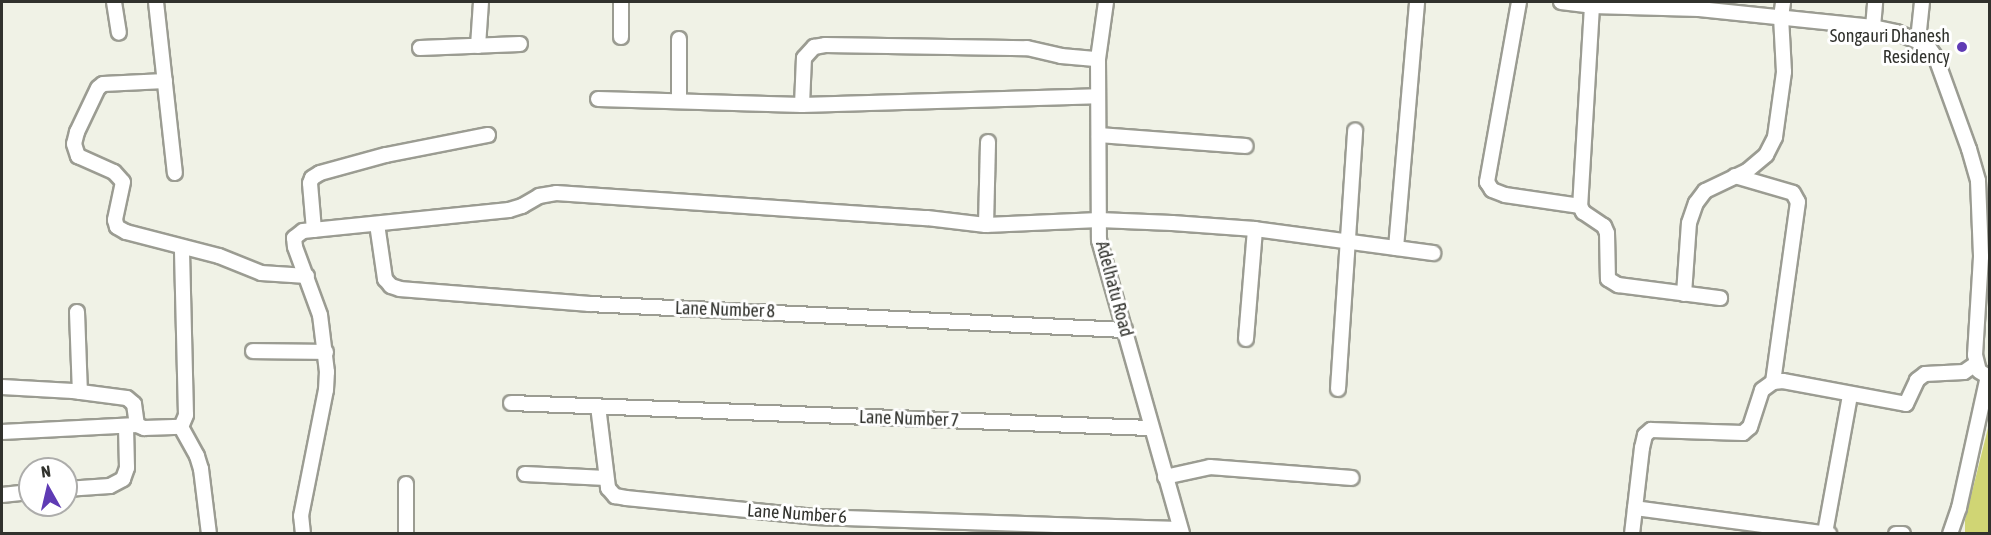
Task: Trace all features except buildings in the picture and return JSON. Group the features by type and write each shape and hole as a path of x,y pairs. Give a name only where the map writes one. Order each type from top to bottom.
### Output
{"street":[{"path":"114,2 119,33"},
{"path":"156,2 175,173"},
{"path":"478,45 481,2"},
{"path":"621,2 621,37"},
{"name":"Adelhatu Road","path":"1106,2 1098,59 1097,96 1100,240 1181,531"},
{"path":"1396,248 1417,2"},
{"path":"1519,2 1487,182 1492,190 1505,195 1580,206"},
{"path":"1561,2 1592,6 1699,5 1873,27 1927,45 1936,58 1969,149 1977,181 1981,257 1976,364 1979,371 1989,377 1959,508 1950,534"},
{"path":"1684,294 1690,216 1705,191 1735,176 1766,155 1775,137 1784,72 1781,17 1783,2"},
{"path":"1873,27 1875,2"},
{"path":"1917,40 1923,2"},
{"path":"1592,6 1580,206 1583,212 1600,223 1607,233 1607,273 1611,283 1720,298"},
{"path":"679,39 679,101"},
{"path":"420,48 520,44"},
{"path":"802,105 804,58 814,47 825,45 1027,48 1061,56 1098,59"},
{"path":"165,81 103,84 98,88 77,132 74,151 78,156 114,172 120,178 123,188 115,220 117,227 126,232 219,256 261,273 307,276"},
{"path":"598,99 802,105 1097,96"},
{"path":"1338,389 1355,131"},
{"path":"314,230 310,183 312,178 320,172 386,155 488,135"},
{"path":"1099,135 1246,146"},
{"path":"986,225 988,142"},
{"path":"1735,176 1793,193 1798,202 1773,382"},
{"path":"303,534 302,516 326,390 326,352 320,315 294,238 297,234 314,230 509,210 522,206 539,196 556,193 927,218 986,225 1099,220 1255,229 1433,253"},
{"name":"Lane Number 8","path":"377,224 385,279 391,286 400,289 589,304 1125,330"},
{"path":"1246,339 1255,229"},
{"path":"181,427 186,415 182,247"},
{"path":"78,312 80,392"},
{"path":"253,351 326,352"},
{"path":"1632,534 1642,448 1647,432 1654,429 1743,433 1750,427 1762,390 1773,382 1783,381 1906,404 1917,380 1925,374 1964,372 1976,364"},
{"path":"2,387 80,392 131,401 132,426 127,468 123,479 111,486 78,488"},
{"path":"1635,508 1827,533 1850,395"},
{"name":"Lane Number 7","path":"511,403 1151,428"},
{"path":"525,474 606,478 598,406"},
{"path":"2,432 132,426 181,427"},
{"path":"181,427 198,456 208,534"},
{"path":"1165,477 1210,467 1352,478"},
{"name":"Lane Number 6","path":"606,478 608,488 615,496 719,509 815,517 1181,531"},
{"path":"406,484 406,534"},
{"path":"2,495 18,493"},
{"path":"1896,534 1904,534"}],"shaded area":[{"path":"1989,424 1989,533 1965,533 1965,520"}],"place":[{"name":"Songauri Dhanesh Residency","path":"1962,47"}]}
